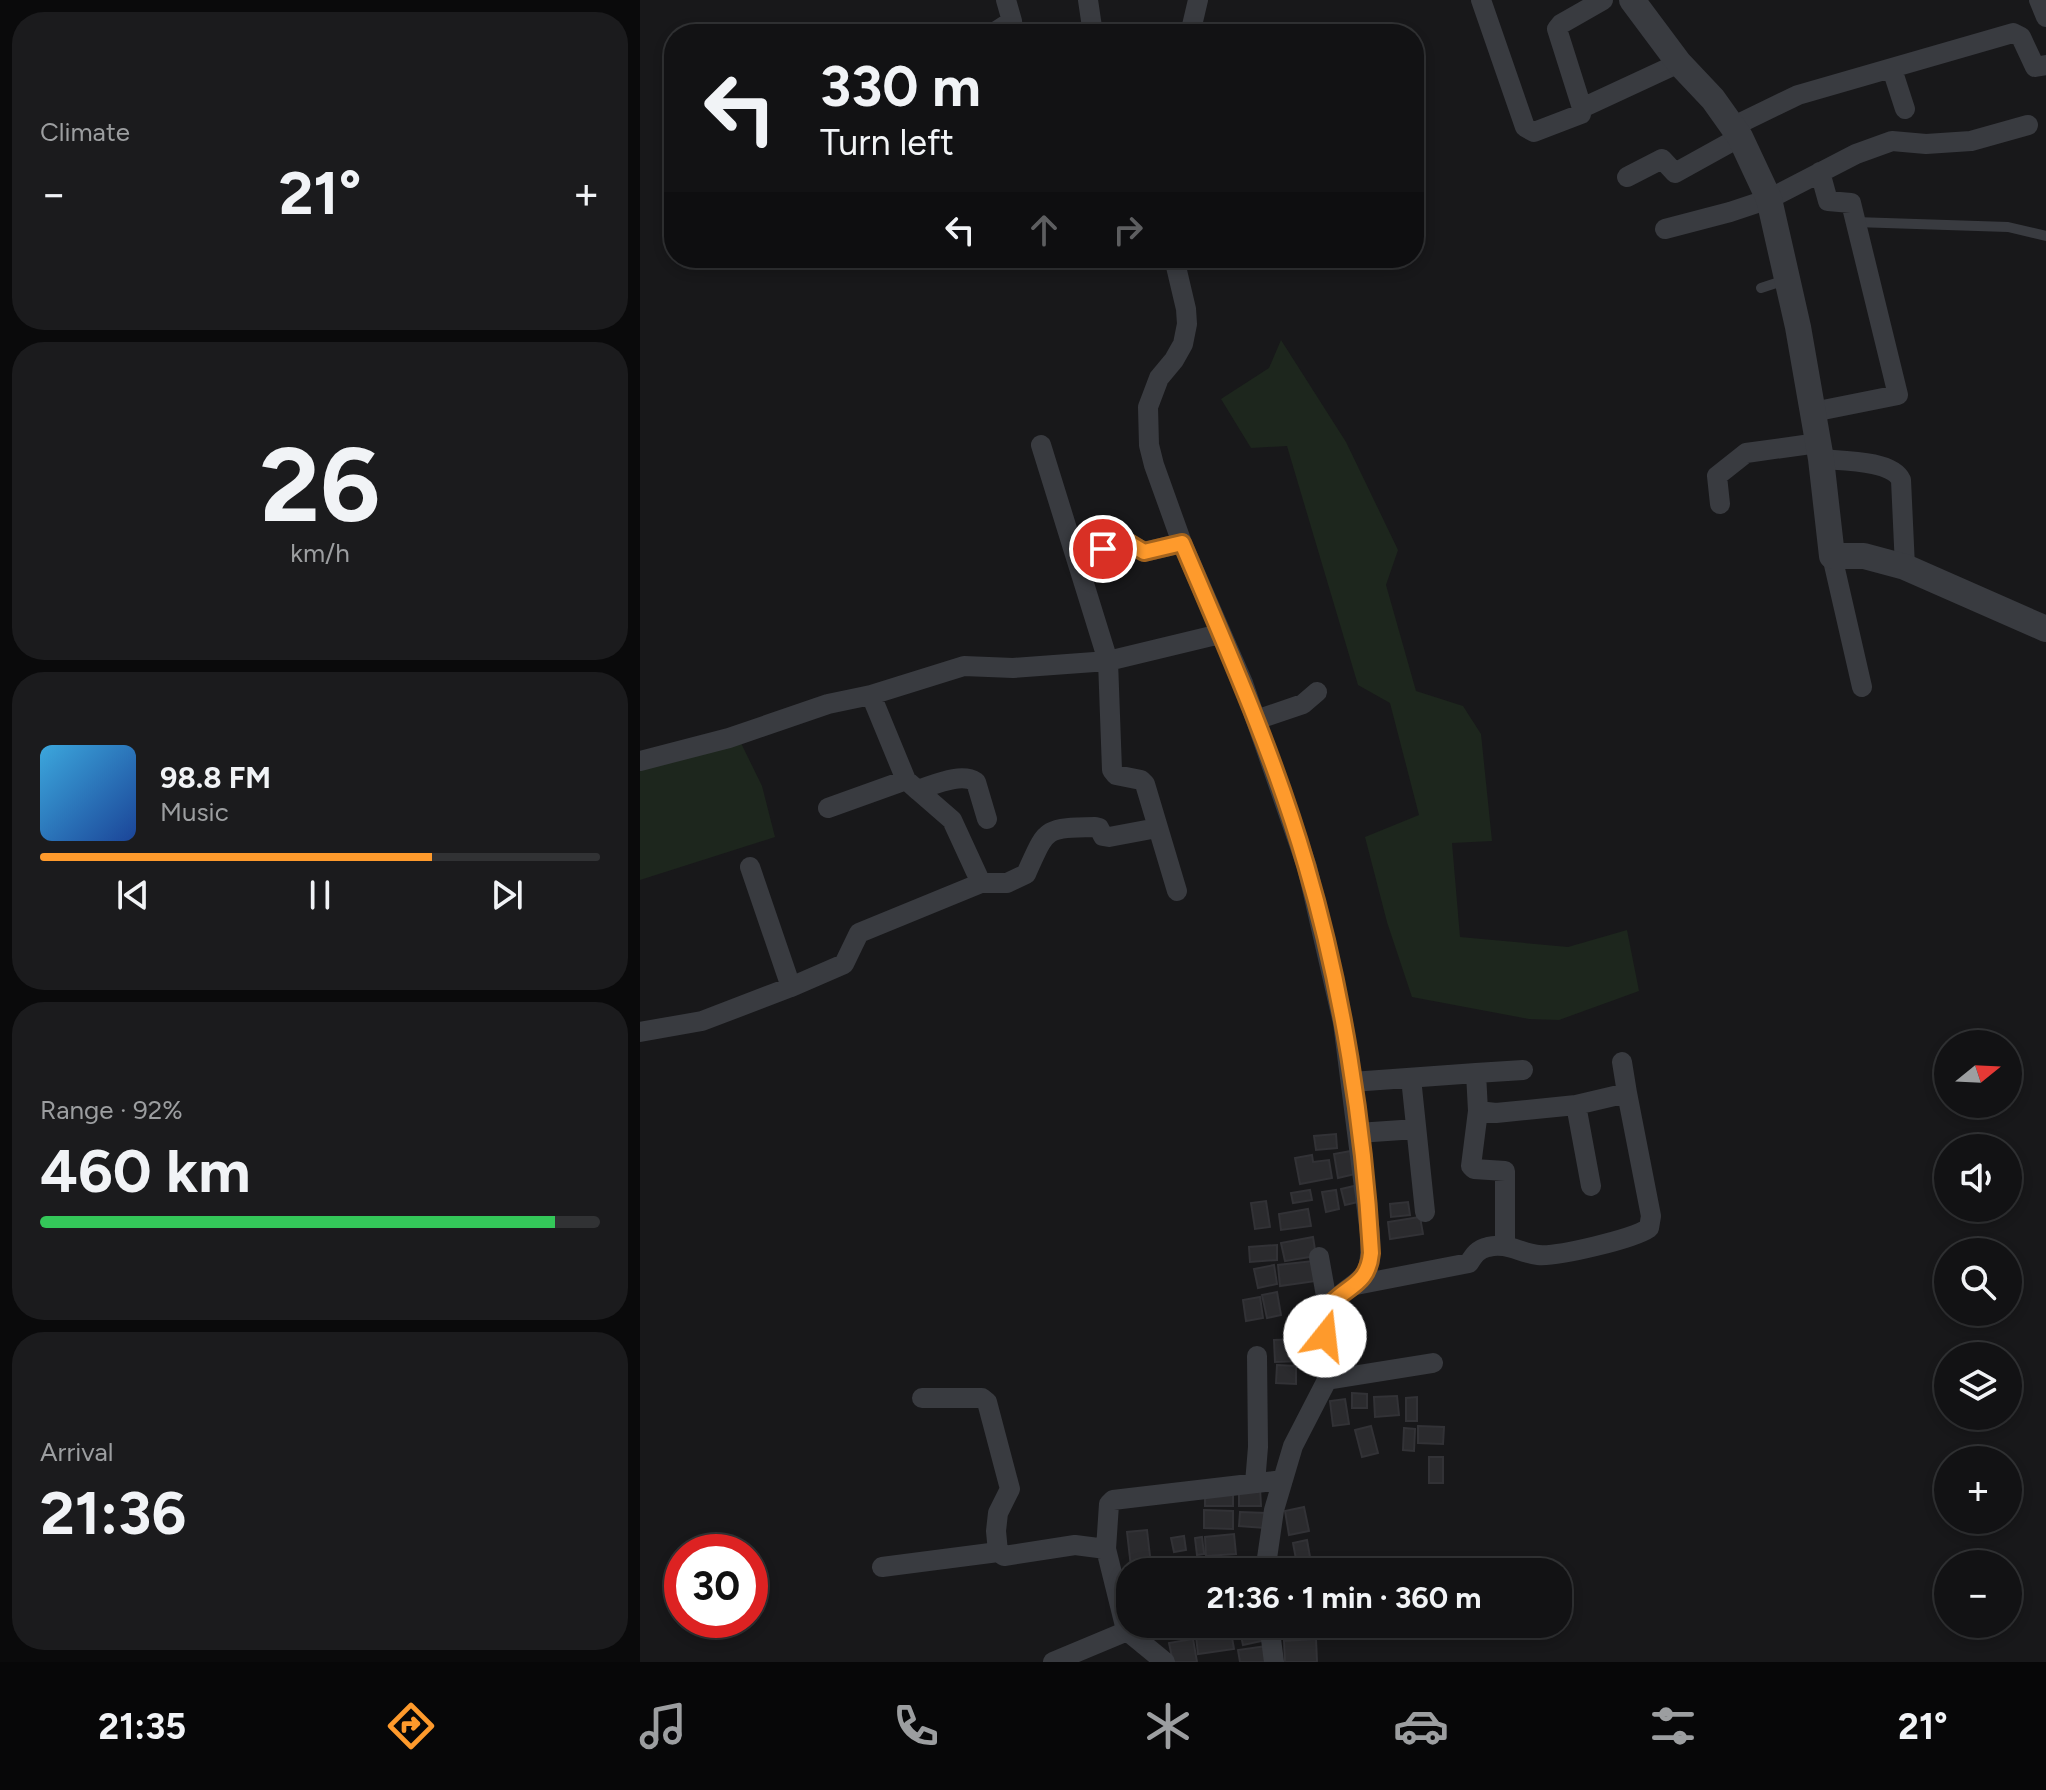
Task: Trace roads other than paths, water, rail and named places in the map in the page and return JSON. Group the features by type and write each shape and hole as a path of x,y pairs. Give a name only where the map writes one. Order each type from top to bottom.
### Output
{"street":[{"path":"1006,0 1012,21 1007,24"},
{"path":"1088,0 1092,24"},
{"path":"1192,24 1198,0"},
{"path":"1481,0 1527,130 1534,132 1578,115 1582,108 1679,63"},
{"path":"1582,108 1557,29 1603,0"},
{"path":"1632,0 1736,132 1769,199 1773,284 1798,327 1820,451 1832,556 1862,687"},
{"path":"2039,0 2046,17"},
{"path":"1627,177 1662,159 1675,173 1798,95 2013,33 2021,37 2035,67 2046,65"},
{"path":"1892,69 1905,109"},
{"path":"1665,229 1769,199 1856,154 1892,141 1926,144 1971,141 2028,125"},
{"path":"1813,412 1898,395 1850,202 1828,201 1820,172"},
{"path":"1176,268 1187,324 1183,344 1159,378 1148,407 1149,445 1182,543 1256,720 1307,867 1333,972 1352,1082 1371,1253 1368,1270 1356,1285"},
{"path":"1041,445 1108,661 1112,770 1116,775 1143,781 1177,891"},
{"path":"1720,504 1717,476 1746,453 1820,451 1885,466 1898,473 1901,480 1905,567"},
{"path":"1077,555 1129,543 1144,552 1182,543"},
{"path":"1832,556 1864,556 1905,567 2046,629"},
{"path":"640,761 729,738 828,704 871,695 964,666 1013,668 1108,661 1220,634"},
{"path":"1256,720 1291,709 1317,692"},
{"path":"871,695 912,785 952,820 981,883"},
{"path":"828,808 912,785 972,778 987,819"},
{"path":"640,1032 702,1021 844,964 859,933 981,883 1007,883 1026,874 1042,839 1051,831 1095,827 1103,836 1109,837 1157,828"},
{"path":"750,867 791,987"},
{"path":"1328,1307 1343,1292 1356,1285 1469,1263 1482,1250 1505,1246 1538,1255 1555,1254 1641,1233 1649,1228 1651,1216 1622,1062"},
{"path":"1352,1082 1523,1070"},
{"path":"1476,1073 1478,1111 1471,1166 1474,1169 1505,1171 1505,1246"},
{"path":"1411,1078 1425,1212"},
{"path":"1478,1111 1496,1113 1576,1105 1627,1093"},
{"path":"1576,1105 1591,1186"},
{"path":"1358,1133 1416,1129"},
{"path":"1266,1558 1269,1533 1293,1446 1327,1380 1325,1336 1328,1307 1319,1257"},
{"path":"1255,1483 1258,1447 1257,1356"},
{"path":"1327,1380 1433,1363"},
{"path":"922,1398 982,1398 987,1402 1010,1489 998,1513 998,1552"},
{"path":"1116,1576 1106,1549 1109,1504 1113,1500 1283,1480"},
{"path":"882,1567 998,1552 1004,1556 1023,1554 1075,1545 1106,1549"},
{"path":"1053,1662 1116,1635"},
{"path":"1144,1638 1165,1662"},
{"path":"1271,1638 1274,1662"}],"lane":[{"path":"1855,222 2008,227 2046,236"}]}
